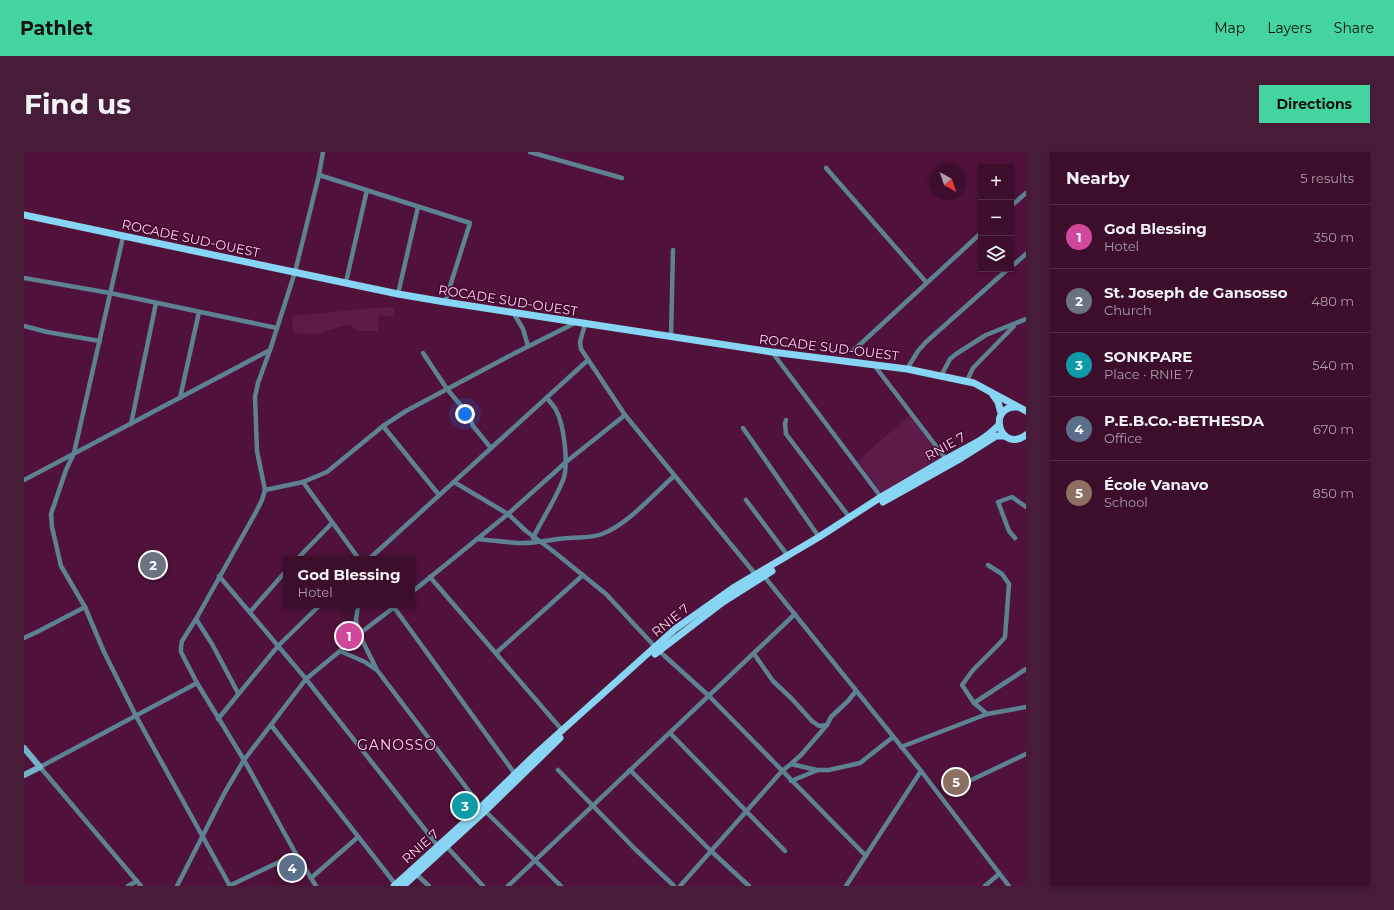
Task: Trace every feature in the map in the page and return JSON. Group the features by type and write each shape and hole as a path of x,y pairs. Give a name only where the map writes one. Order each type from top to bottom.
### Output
{"main road":[{"name":"ROCADE SUD-OUEST","path":"24,215 398,294 772,352 907,369 967,381 1024,409"},
{"path":"991,392 998,402 1002,414"},
{"path":"1005,436 999,425 999,419 1002,414 1009,407 1024,409"},
{"name":"RNIE 7","path":"760,574 881,498 984,438 999,425"},
{"name":"RNIE 7","path":"395,885 438,846 483,809 560,739 657,649 675,630 703,609 733,588 958,460 996,436 1005,436 1015,439 1025,438"},
{"name":"RNIE 7","path":"403,886 447,847 515,774 562,730 657,649"}],"street":[{"path":"316,886 296,854 244,760 197,683 183,658 181,647 182,641 196,619 259,506 264,490 257,452 255,397 258,383 295,272 319,175 322,152"},
{"path":"530,152 622,178"},
{"path":"826,168 926,282"},
{"path":"319,175 470,223 445,302"},
{"path":"346,282 367,190"},
{"path":"1014,203 1026,193"},
{"path":"398,294 418,207"},
{"path":"854,350 978,236"},
{"path":"123,237 74,453 54,501 51,514 52,527 62,566 85,607 104,652 136,716 229,886 296,854"},
{"path":"671,337 674,250"},
{"path":"1014,264 1026,254"},
{"path":"907,369 918,351 926,342 1005,272"},
{"path":"24,278 156,302 277,328"},
{"path":"131,424 156,302"},
{"path":"180,398 199,312"},
{"path":"513,312 523,329 528,346"},
{"path":"941,376 950,359 956,354 995,331 1026,319"},
{"path":"264,490 303,482 323,474 336,466 383,426 406,411 576,322"},
{"path":"585,324 580,342 581,349 624,415 674,476 795,614 901,747 922,771 1008,886"},
{"path":"967,381 973,368 1015,324"},
{"path":"24,326 47,332 100,341"},
{"path":"24,480 270,350"},
{"path":"772,352 881,498"},
{"path":"423,353 447,389 467,412 473,426 491,448"},
{"path":"372,556 588,360"},
{"path":"874,365 946,459"},
{"path":"531,543 564,479 566,462 564,442 557,411 547,398"},
{"path":"415,590 508,514 566,462 624,415"},
{"path":"786,420 786,434 850,518"},
{"path":"383,426 439,495"},
{"path":"743,428 819,537"},
{"path":"477,539 531,543 564,538 594,537 606,533 631,516 674,476"},
{"path":"303,482 356,556"},
{"path":"454,482 508,514 540,542 606,594 657,649 709,696 866,856"},
{"path":"1015,538 1009,531 998,502 1012,497 1026,507"},
{"path":"746,500 788,556"},
{"path":"301,556 332,523"},
{"path":"987,714 974,703 962,685 973,670 1005,637 1009,584 1002,574 988,566"},
{"path":"250,612 283,574"},
{"path":"496,653 583,575"},
{"path":"219,576 306,679 438,846"},
{"path":"430,577 562,730"},
{"path":"24,638 85,607"},
{"path":"218,719 278,646 317,608"},
{"path":"358,608 356,620 359,634 376,670 483,809 561,886"},
{"path":"178,886 225,792 244,760 306,679 392,608"},
{"path":"395,608 515,774"},
{"path":"508,886 795,614"},
{"path":"196,619 212,644 238,693"},
{"path":"340,651 365,662 376,670"},
{"path":"754,654 773,681 812,721 819,726 827,725"},
{"path":"974,703 1026,670"},
{"path":"24,775 197,683"},
{"path":"680,886 782,771 791,764 827,725 831,717 856,691"},
{"path":"901,747 987,714 1026,707"},
{"path":"271,725 395,885"},
{"path":"670,733 785,852"},
{"path":"791,764 818,770 829,770 860,763 893,737"},
{"path":"24,748 141,886"},
{"path":"951,787 965,783 1026,754"},
{"path":"558,770 674,886"},
{"path":"630,770 711,851 749,886"},
{"path":"791,781 818,770"},
{"path":"846,886 922,771"},
{"path":"311,878 358,837"},
{"path":"447,847 483,886"},
{"path":"416,874 429,886"},
{"path":"985,886 999,874"},
{"path":"128,886 137,881"}],"shaded area":[{"path":"385,307 394,308 393,317 379,315 378,331 358,331 350,324 316,334 293,333 292,316"},
{"path":"910,415 941,457 882,493 858,461"}],"place":[{"name":"St. Joseph de Gansosso","path":"153,565"},
{"name":"God Blessing","path":"349,636"},
{"name":"École Vanavo","path":"956,782"},
{"name":"SONKPARE","path":"465,806"},
{"name":"P.E.B.Co.-BETHESDA","path":"292,868"}],"district":[{"name":"GANOSSO","path":"397,745"}]}
